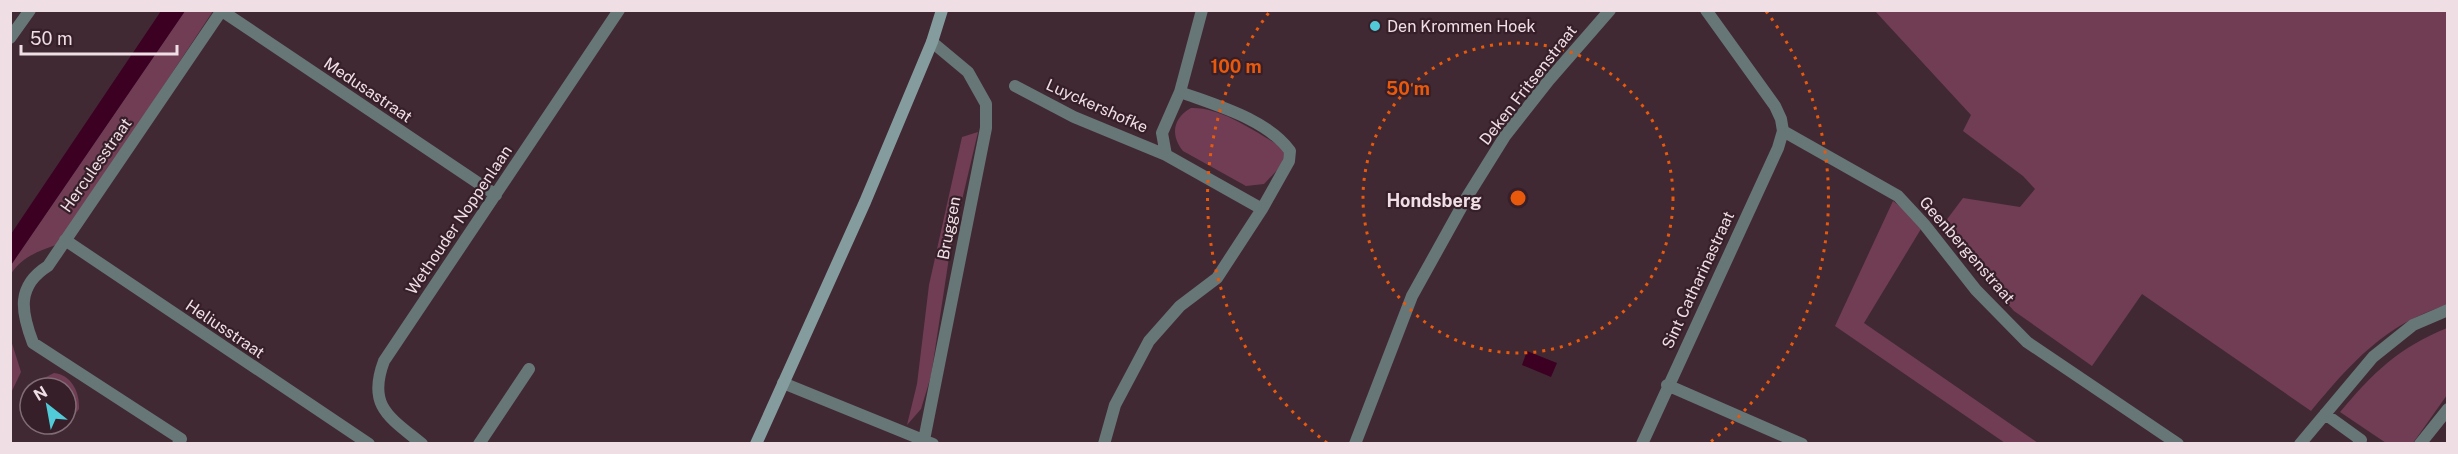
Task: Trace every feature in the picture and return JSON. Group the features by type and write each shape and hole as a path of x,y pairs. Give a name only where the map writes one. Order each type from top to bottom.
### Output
{"street":[{"path":"10,38 30,10"},
{"name":"Wethouder Noppenlaan","path":"422,444 388,416 378,401 377,380 384,361 619,10"},
{"path":"756,444 932,42 942,10"},
{"name":"Luyckershofke","path":"1166,155 1162,133 1180,92 1202,10"},
{"name":"Deken Fritsenstraat","path":"1355,444 1412,296 1467,197 1505,136 1549,80 1610,10"},
{"path":"1706,10 1774,106 1781,119 1783,131"},
{"name":"Medusastraat","path":"222,11 496,195"},
{"name":"Herculesstraat","path":"178,444 181,439 33,344 23,309 24,292 35,274 48,266 222,11"},
{"name":"Bruggen","path":"929,442 986,128 986,104 968,72 932,42"},
{"name":"Luyckershofke","path":"1015,86 1074,117 1166,155 1262,209"},
{"path":"1104,444 1115,405 1149,341 1180,306 1217,278 1262,209 1289,161 1290,151 1283,141 1236,112 1180,92"},
{"name":"Sint Catharinastraat","path":"1642,444 1667,385 1778,148 1783,131"},
{"name":"Geenbergenstraat","path":"1783,131 1898,196 1924,224 1976,290 2027,342 2178,444"},
{"name":"Heliusstraat","path":"65,240 369,444"},
{"path":"2300,444 2373,357 2413,326 2448,310"},
{"path":"479,444 529,369"},
{"path":"783,383 929,442"},
{"path":"1667,385 1802,444"},
{"path":"2420,444 2448,409"},
{"path":"2325,414 2362,442"}],"shaded area":[{"path":"161,11 185,11 11,265 11,234"},
{"path":"185,11 213,11 59,244 26,259 11,274 11,265"},
{"path":"1875,11 2447,11 2447,305 2425,313 2387,334 2355,361 2311,411 2142,294 2092,366 2014,311 1989,283 1945,222 1963,198 2020,207 2035,189 2023,176 1963,131 1971,115"},
{"path":"1191,108 1214,111 1280,146 1284,153 1282,165 1264,184 1246,186 1183,151 1176,139 1175,127 1180,117"},
{"path":"978,132 950,251 931,376 921,409 907,425 917,384 929,285 962,137"},
{"path":"1893,201 1924,224 1864,323 2038,443 2005,443 1835,326"},
{"path":"2447,328 2447,395 2413,443 2386,443 2340,412 2388,362 2414,344"},
{"path":"10,337 21,372 10,393"},
{"path":"1527,351 1557,363 1551,377 1522,365"},
{"path":"54,373 64,376 48,376"}],"place":[{"name":"Den Krommen Hoek","path":"1375,26"}],"district":[{"name":"Hondsberg","path":"1434,200"}]}
